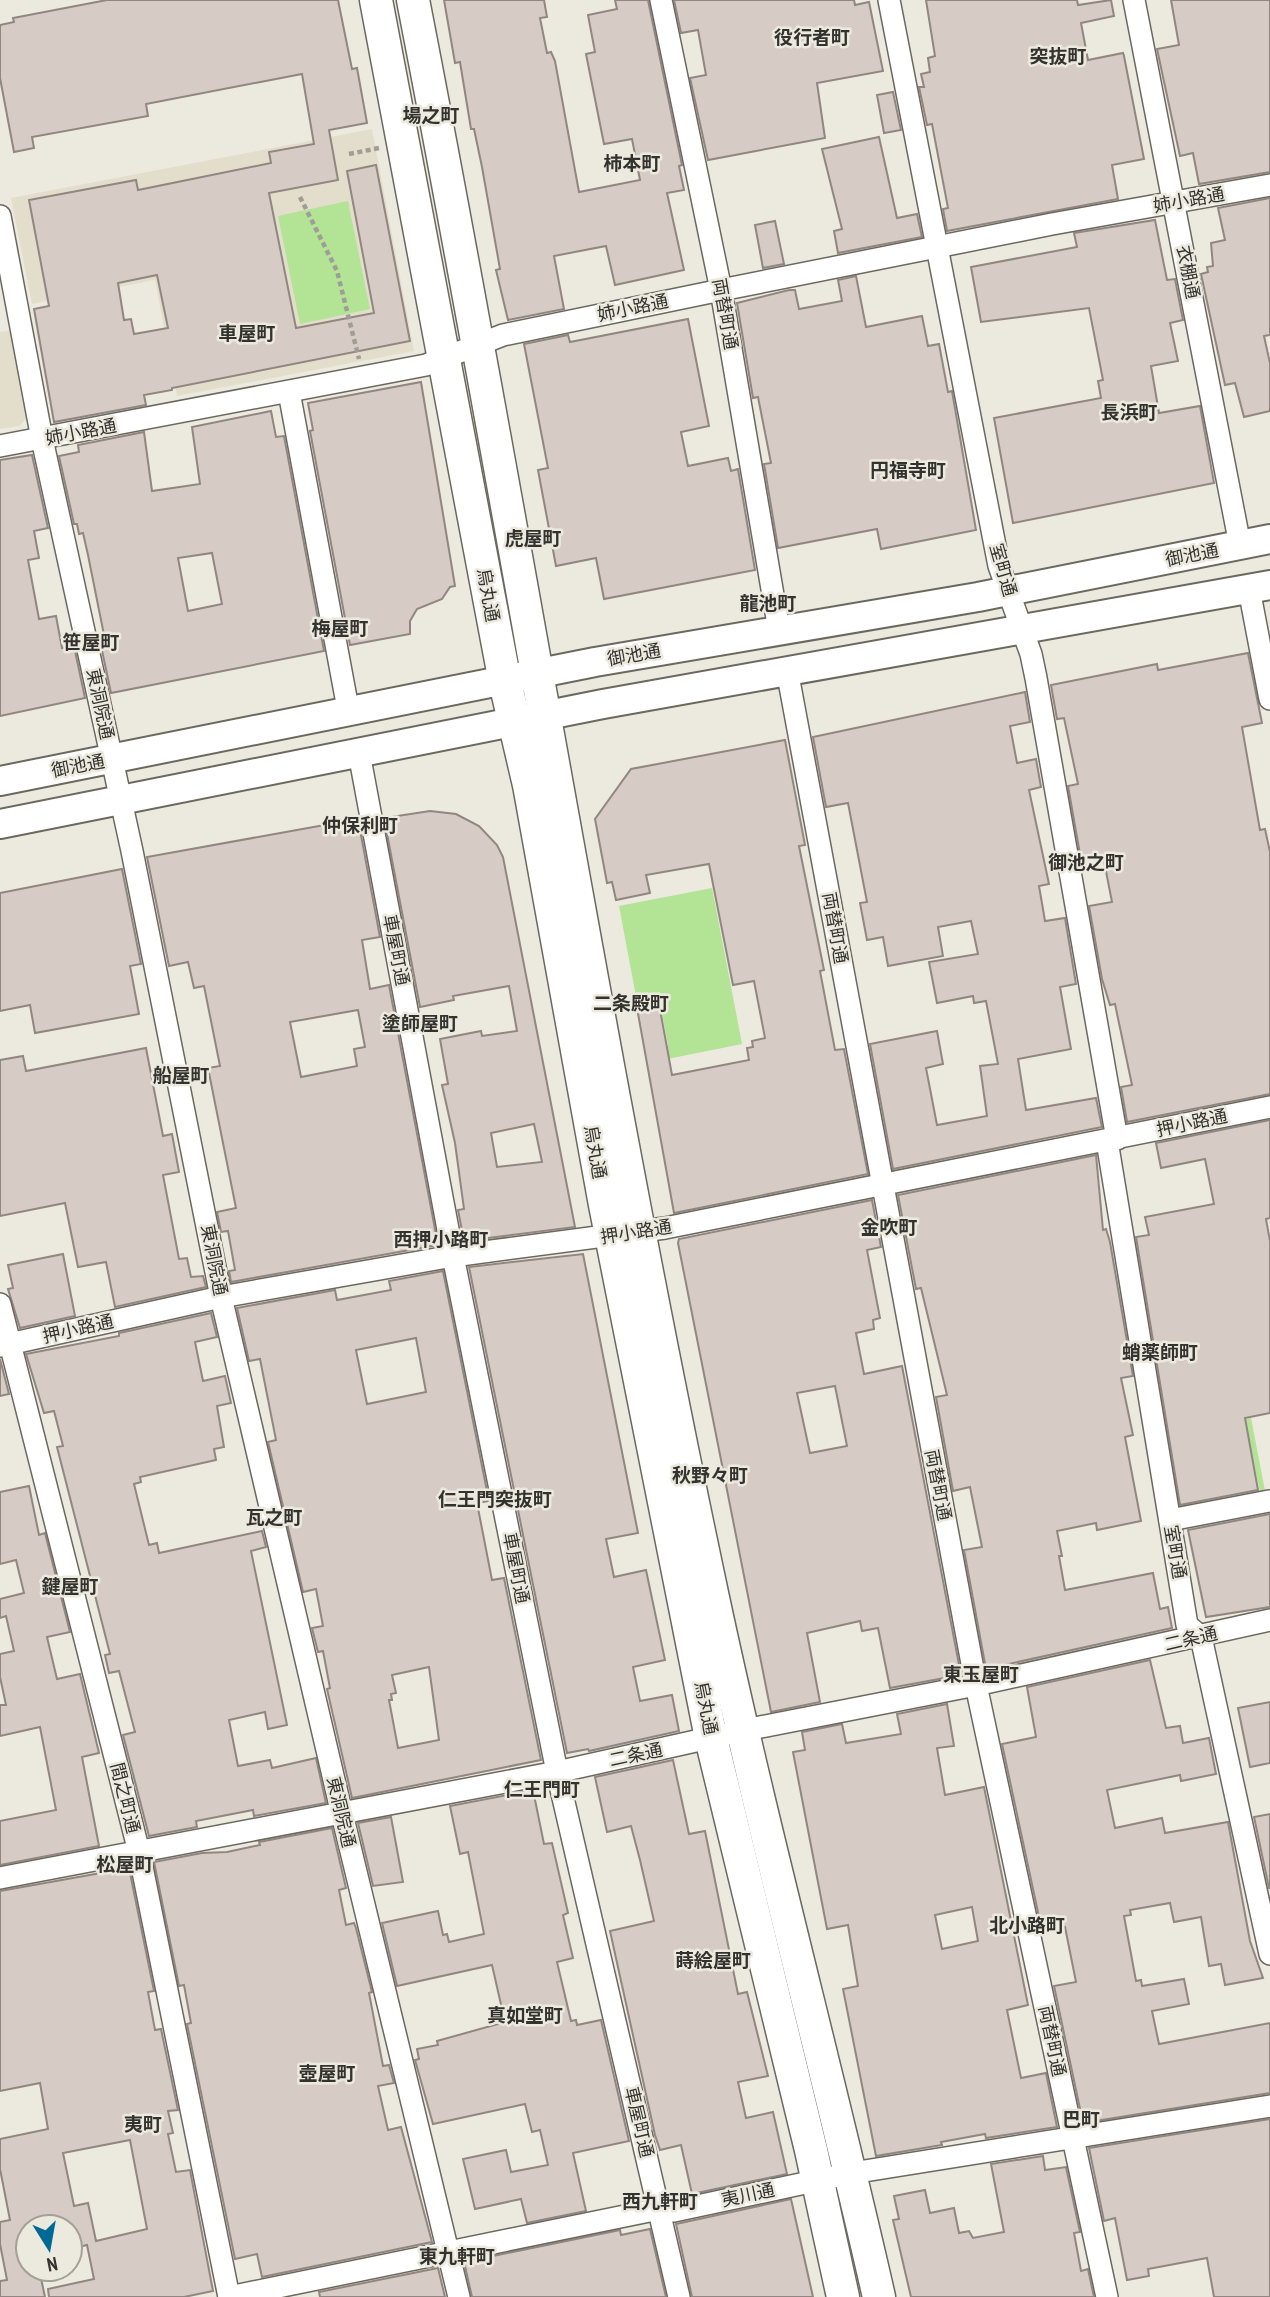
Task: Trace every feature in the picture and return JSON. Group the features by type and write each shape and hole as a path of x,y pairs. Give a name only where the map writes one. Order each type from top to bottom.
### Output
{"highway":[{"name":"烏丸通","path":"376,0 505,682 529,719"},
{"name":"烏丸通","path":"413,0 480,344 538,674 529,719 529,785 625,1234 852,2173 879,2297"},
{"name":"烏丸通","path":"625,1234 711,1738 844,2297"}],"main road":[{"name":"御池通","path":"0,782 538,674 1008,591 1270,539"},
{"path":"0,824 787,670 1259,587"}],"street":[{"name":"両替町通","path":"661,0 721,290 779,630"},
{"name":"室町通","path":"889,0 939,248 993,540 1036,678 1112,1140 1187,1625 1201,1637 1270,1954"},
{"name":"衣棚通","path":"1134,0 1240,545"},
{"name":"姉小路通","path":"0,446 426,365 503,335 721,290 1270,185"},
{"name":"東洞院通","path":"0,216 42,439 121,800 221,1297 459,2297"},
{"path":"289,392 349,714"},
{"path":"1259,587 1270,699"},
{"name":"両替町通","path":"787,670 976,1685 1107,2297"},
{"name":"車屋町通","path":"359,753 453,1256 557,1772 679,2297"},
{"name":"押小路通","path":"4,1345 221,1297 453,1256 625,1234 881,1186 1270,1107"},
{"name":"間之町通","path":"0,1304 4,1345 139,1852 229,2297"},
{"path":"1170,1520 1269,1501"},
{"name":"二条通","path":"0,1878 557,1772 745,1730 976,1685 1270,1620"},
{"name":"夷川通","path":"229,2297 448,2250 659,2209 674,2211 852,2173 1270,2106"}],"path":[{"path":"349,154 383,147"},
{"path":"300,197 337,271 360,367"}],"shaded area":[{"path":"372,129 414,351 177,396 155,280 32,304 11,198"},
{"path":"12,330 27,418 19,426 0,429 0,332"}],"green space":[{"path":"348,201 370,309 300,324 278,216"},
{"path":"712,888 742,1044 667,1059 665,1047 668,1045 660,1003 638,1007 619,906"},
{"path":"1251,1418 1265,1491 1260,1492 1248,1435 1229,1422"}],"building":[{"path":"107,0 338,0 352,69 357,68 367,123 329,130 338,180 269,193 296,328 374,313 347,171 376,165 410,341 172,388 144,395 146,405 54,422 34,309 49,306 29,200 136,180 138,190 271,163 269,152 314,144 302,74 146,104 148,116 32,137 34,148 14,152 0,78 0,25 14,22 13,18","holes":["157,275 168,328 134,334 131,319 124,320 118,283"]},
{"path":"444,0 544,0 547,17 540,18 547,53 551,52 555,61 579,192 640,180 632,139 604,144 586,54 595,52 588,15 617,9 615,0 648,0 682,165 679,166 684,190 667,193 684,270 615,285 606,246 554,256 564,309 508,320 496,270 500,269 482,167 474,129 471,129 460,62 455,63"},
{"path":"674,0 854,0 855,5 869,2 883,71 817,83 825,138 708,160 690,78 706,75 698,30 681,33"},
{"path":"926,0 1077,0 1078,5 1111,0 1114,16 1081,23 1088,60 1123,53 1124,56 1144,159 1112,165 1118,199 947,231 943,209 948,208 932,124 927,125 919,87 924,87 921,74 930,72 928,58 935,56"},
{"path":"1171,0 1270,0 1270,172 1199,184 1193,153 1180,156 1157,49 1179,45"},
{"path":"893,92 901,130 884,133 877,95"},
{"path":"879,137 897,218 917,214 922,237 838,253 834,231 842,229 822,149"},
{"path":"1270,198 1270,335 1264,336 1270,363 1270,411 1244,417 1235,383 1225,385 1201,274 1208,272 1207,267 1213,266 1211,243 1225,240 1218,208"},
{"path":"1155,220 1167,280 1175,279 1183,320 1170,323 1178,361 1151,366 1159,413 1200,406 1214,483 1013,523 994,418 1101,398 1098,381 1103,380 1089,308 981,322 971,267 1077,247 1074,233"},
{"path":"775,221 784,264 763,268 755,225"},
{"path":"856,276 866,327 922,316 928,346 939,344 948,392 952,391 976,530 881,549 877,529 778,548 764,464 771,463 758,397 753,398 737,303 789,290 795,290 799,309 842,301 838,280"},
{"path":"688,319 709,426 681,432 688,466 728,458 731,471 738,469 755,570 604,599 596,558 556,566 538,470 548,468 524,344 568,335 570,342"},
{"path":"421,382 455,586 450,587 442,599 417,609 410,621 410,634 350,645 310,431 313,430 308,403"},
{"path":"271,411 276,437 284,436 324,651 111,693 100,641 105,640 88,555 83,533 79,534 77,524 74,524 59,456 79,452 78,445 144,432 152,491 200,484 192,427","holes":["212,553 222,604 188,611 178,558"]},
{"path":"32,455 48,528 34,531 39,558 28,560 39,619 56,616 62,648 74,646 85,698 0,716 0,460"},
{"path":"1248,653 1262,723 1242,727 1260,830 1265,829 1270,852 1270,1094 1127,1122 1121,1087 1132,1085 1115,1004 1110,1005 1102,979 1089,906 1112,902 1103,856 1081,860 1068,786 1078,784 1064,718 1057,719 1051,685 1157,664 1158,670"},
{"path":"1025,692 1030,722 1010,726 1017,763 1036,759 1041,787 1029,790 1049,884 1039,886 1045,921 1065,918 1076,984 1060,987 1071,1049 1018,1059 1026,1110 1096,1098 1102,1127 893,1169 870,1044 937,1031 943,1064 926,1068 937,1125 987,1116 980,1066 998,1064 986,1001 974,1003 973,996 937,1003 929,962 978,954 971,921 938,927 943,956 888,966 883,937 867,940 860,903 867,902 848,803 826,807 813,737"},
{"path":"785,740 805,845 799,846 824,970 820,971 835,1050 844,1049 868,1174 674,1213 637,1008 659,1004 672,1075 749,1060 747,1048 753,1047 752,1041 765,1038 754,981 733,985 709,864 646,875 650,893 616,900 612,882 607,883 595,819 631,769"},
{"path":"430,811 456,814 479,826 497,845 503,857 575,1227 464,1241 458,1210 464,1209 455,1143 442,1085 448,1084 440,1039 481,1031 482,1036 517,1031 509,986 453,996 454,1000 420,1007 384,818","holes":["534,1124 542,1162 497,1167 491,1133"]},
{"path":"358,819 380,937 362,940 370,989 389,985 438,1245 231,1282 229,1271 235,1270 228,1231 221,1232 217,1212 236,1208 208,1068 220,1066 204,986 194,988 188,962 169,966 147,857","holes":["358,1010 365,1047 354,1049 357,1066 301,1077 290,1022"]},
{"path":"122,869 141,964 130,966 139,1014 35,1033 30,1005 0,1011 0,893"},
{"path":"146,1048 163,1136 172,1134 179,1172 163,1175 179,1259 187,1258 191,1277 203,1276 206,1287 115,1307 106,1262 78,1267 65,1203 0,1216 0,1060 23,1056 26,1071"},
{"path":"1270,1120 1270,1218 1266,1219 1270,1241 1270,1413 1245,1418 1258,1490 1180,1505 1136,1237 1149,1235 1145,1217 1214,1204 1205,1159 1161,1168 1156,1143"},
{"path":"1096,1155 1103,1230 1106,1229 1110,1242 1133,1376 1121,1378 1133,1435 1125,1437 1141,1521 1097,1530 1096,1523 1057,1531 1062,1556 1059,1556 1065,1590 1153,1573 1160,1609 1168,1607 1172,1628 986,1669 964,1550 982,1547 970,1487 953,1491 936,1397 947,1395 921,1288 916,1289 898,1195"},
{"path":"872,1200 881,1247 867,1250 880,1318 873,1320 874,1329 856,1333 864,1374 902,1366 961,1675 890,1688 878,1628 862,1631 860,1621 807,1633 820,1702 771,1712 679,1239","holes":["835,1386 847,1446 810,1453 797,1393"]},
{"path":"63,1254 75,1316 20,1328 8,1289 13,1288 8,1265"},
{"path":"583,1254 638,1533 606,1539 614,1577 646,1570 665,1660 633,1667 640,1701 672,1695 679,1731 589,1751 567,1753 469,1267"},
{"path":"443,1271 489,1501 477,1503 492,1580 504,1578 541,1760 352,1798 327,1689 330,1688 323,1651 318,1652 312,1628 323,1626 316,1589 303,1592 268,1442 276,1440 260,1359 249,1361 237,1308 335,1290 337,1300 391,1290 389,1281","holes":["416,1338 426,1392 367,1404 356,1350","429,1667 439,1740 398,1748 389,1700 392,1700 391,1694 396,1693 392,1675"]},
{"path":"211,1313 217,1337 195,1342 203,1381 225,1376 231,1403 217,1406 224,1447 214,1449 216,1460 140,1477 141,1482 134,1484 149,1545 157,1543 159,1553 262,1531 266,1547 251,1551 287,1725 268,1729 265,1712 229,1720 238,1766 270,1760 272,1768 316,1758 326,1803 254,1816 253,1810 196,1821 197,1827 149,1836 123,1735 135,1732 119,1671 109,1673 105,1655 110,1654 57,1447 63,1446 54,1411 44,1413 26,1354 119,1336 119,1333"},
{"path":"0,1359 9,1394 0,1396"},
{"path":"29,1486 39,1535 45,1533 70,1632 47,1637 57,1679 80,1674 99,1753 82,1757 99,1846 0,1865 0,1821 56,1810 40,1727 0,1736 0,1705 6,1705 0,1677 0,1654 14,1651 6,1616 0,1618 0,1599 24,1593 16,1560 0,1564 0,1492"},
{"path":"1270,1514 1270,1607 1206,1617 1188,1530"},
{"path":"1150,1660 1166,1728 1180,1726 1183,1743 1209,1738 1216,1774 1181,1781 1180,1775 1107,1790 1115,1828 1162,1818 1165,1833 1228,1822 1250,1941 1263,1978 1225,1985 1221,1964 1209,1966 1201,1917 1174,1922 1170,1903 1130,1910 1131,1915 1124,1916 1136,1981 1141,1980 1142,1986 1184,1979 1189,2004 1152,2011 1159,2044 1270,2023 1270,2093 1083,2123 1054,1986 1076,1982 1065,1927 1042,1931 1002,1744 1036,1737 1027,1687"},
{"path":"1270,1702 1270,1763 1250,1767 1238,1708"},
{"path":"947,1704 954,1746 937,1748 945,1795 984,1787 1028,2005 1007,2010 1021,2078 1046,2073 1057,2127 986,2138 985,2134 941,2142 942,2145 876,2156 843,1989 858,1986 848,1925 827,1929 793,1752 805,1750 802,1732 842,1724 846,1743 901,1734 897,1714","holes":["972,1907 978,1941 942,1949 935,1915"]},
{"path":"673,1760 689,1834 705,1831 738,1994 747,1992 768,2076 738,2082 746,2118 773,2112 787,2174 692,2194 681,2145 660,2150 655,2135 610,1931 654,1921 640,1860 631,1826 607,1832 595,1777"},
{"path":"533,1790 544,1844 552,1843 568,1913 563,1915 573,1958 557,1962 571,2021 576,2020 577,2025 601,2020 629,2141 573,2153 586,2211 527,2223 521,2199 475,2209 463,2159 506,2150 511,2172 548,2165 540,2130 532,2132 525,2104 433,2124 415,2060 419,2059 417,2049 438,2045 437,2041 505,2022 492,1965 397,1986 382,1923 438,1911 443,1935 447,1934 449,1942 484,1934 468,1852 460,1854 450,1806"},
{"path":"1270,1814 1270,1888 1269,1888 1254,1817"},
{"path":"391,1817 403,1882 373,1886 358,1823"},
{"path":"332,1828 346,1888 339,1890 346,1925 354,1923 356,1928 372,1992 369,1993 383,2066 389,2065 394,2083 378,2086 388,2130 401,2127 432,2242 262,2277 257,2254 235,2259 187,2024 191,2023 184,1985 179,1986 154,1862 202,1853 227,1852 260,1845 259,1842"},
{"path":"129,1868 154,1991 148,1992 155,2030 161,2029 178,2110 168,2111 173,2133 168,2134 176,2172 190,2170 213,2291 184,2297 49,2297 48,2289 94,2279 87,2245 84,2246 84,2213 14,2213 14,2283 42,2283 45,2297 0,2297 0,2281 7,2280 0,2244 0,2222 10,2220 0,2169 0,2139 48,2129 40,2083 0,2091 0,1891","holes":["130,2140 147,2229 96,2241 88,2203 74,2206 63,2153"]},
{"path":"1270,2119 1270,2297 1214,2297 1207,2258 1148,2269 1149,2276 1127,2280 1115,2218 1104,2221 1089,2148"},
{"path":"1043,2156 1045,2170 1066,2167 1080,2232 1074,2233 1081,2271 1088,2269 1094,2297 911,2297 893,2220 899,2219 894,2196 925,2190 930,2213 954,2208 959,2233 969,2231 973,2238 1004,2232 991,2164"},
{"path":"791,2199 813,2297 692,2297 676,2224"},
{"path":"650,2229 666,2297 472,2297 464,2262 620,2230 621,2235"},
{"path":"438,2268 445,2297 320,2297 319,2292"}],"district":[{"name":"役行者町","path":"812,37"},
{"name":"突抜町","path":"1058,56"},
{"name":"場之町","path":"431,115"},
{"name":"柿本町","path":"632,163"},
{"name":"車屋町","path":"247,333"},
{"name":"長浜町","path":"1129,412"},
{"name":"円福寺町","path":"908,470"},
{"name":"虎屋町","path":"533,538"},
{"name":"龍池町","path":"768,603"},
{"name":"梅屋町","path":"340,628"},
{"name":"笹屋町","path":"91,642"},
{"name":"仲保利町","path":"360,825"},
{"name":"御池之町","path":"1086,862"},
{"name":"二条殿町","path":"631,1003"},
{"name":"塗師屋町","path":"420,1023"},
{"name":"船屋町","path":"181,1075"},
{"name":"金吹町","path":"889,1227"},
{"name":"西押小路町","path":"441,1239"},
{"name":"蛸薬師町","path":"1160,1352"},
{"name":"秋野々町","path":"710,1475"},
{"name":"仁王門突抜町","path":"495,1499"},
{"name":"瓦之町","path":"274,1517"},
{"name":"鍵屋町","path":"70,1586"},
{"name":"東玉屋町","path":"981,1674"},
{"name":"仁王門町","path":"542,1789"},
{"name":"松屋町","path":"125,1864"},
{"name":"北小路町","path":"1027,1925"},
{"name":"蒔絵屋町","path":"713,1960"},
{"name":"真如堂町","path":"525,2015"},
{"name":"壺屋町","path":"327,2073"},
{"name":"巴町","path":"1081,2119"},
{"name":"夷町","path":"143,2124"},
{"name":"西九軒町","path":"660,2201"},
{"name":"東九軒町","path":"457,2256"}]}
